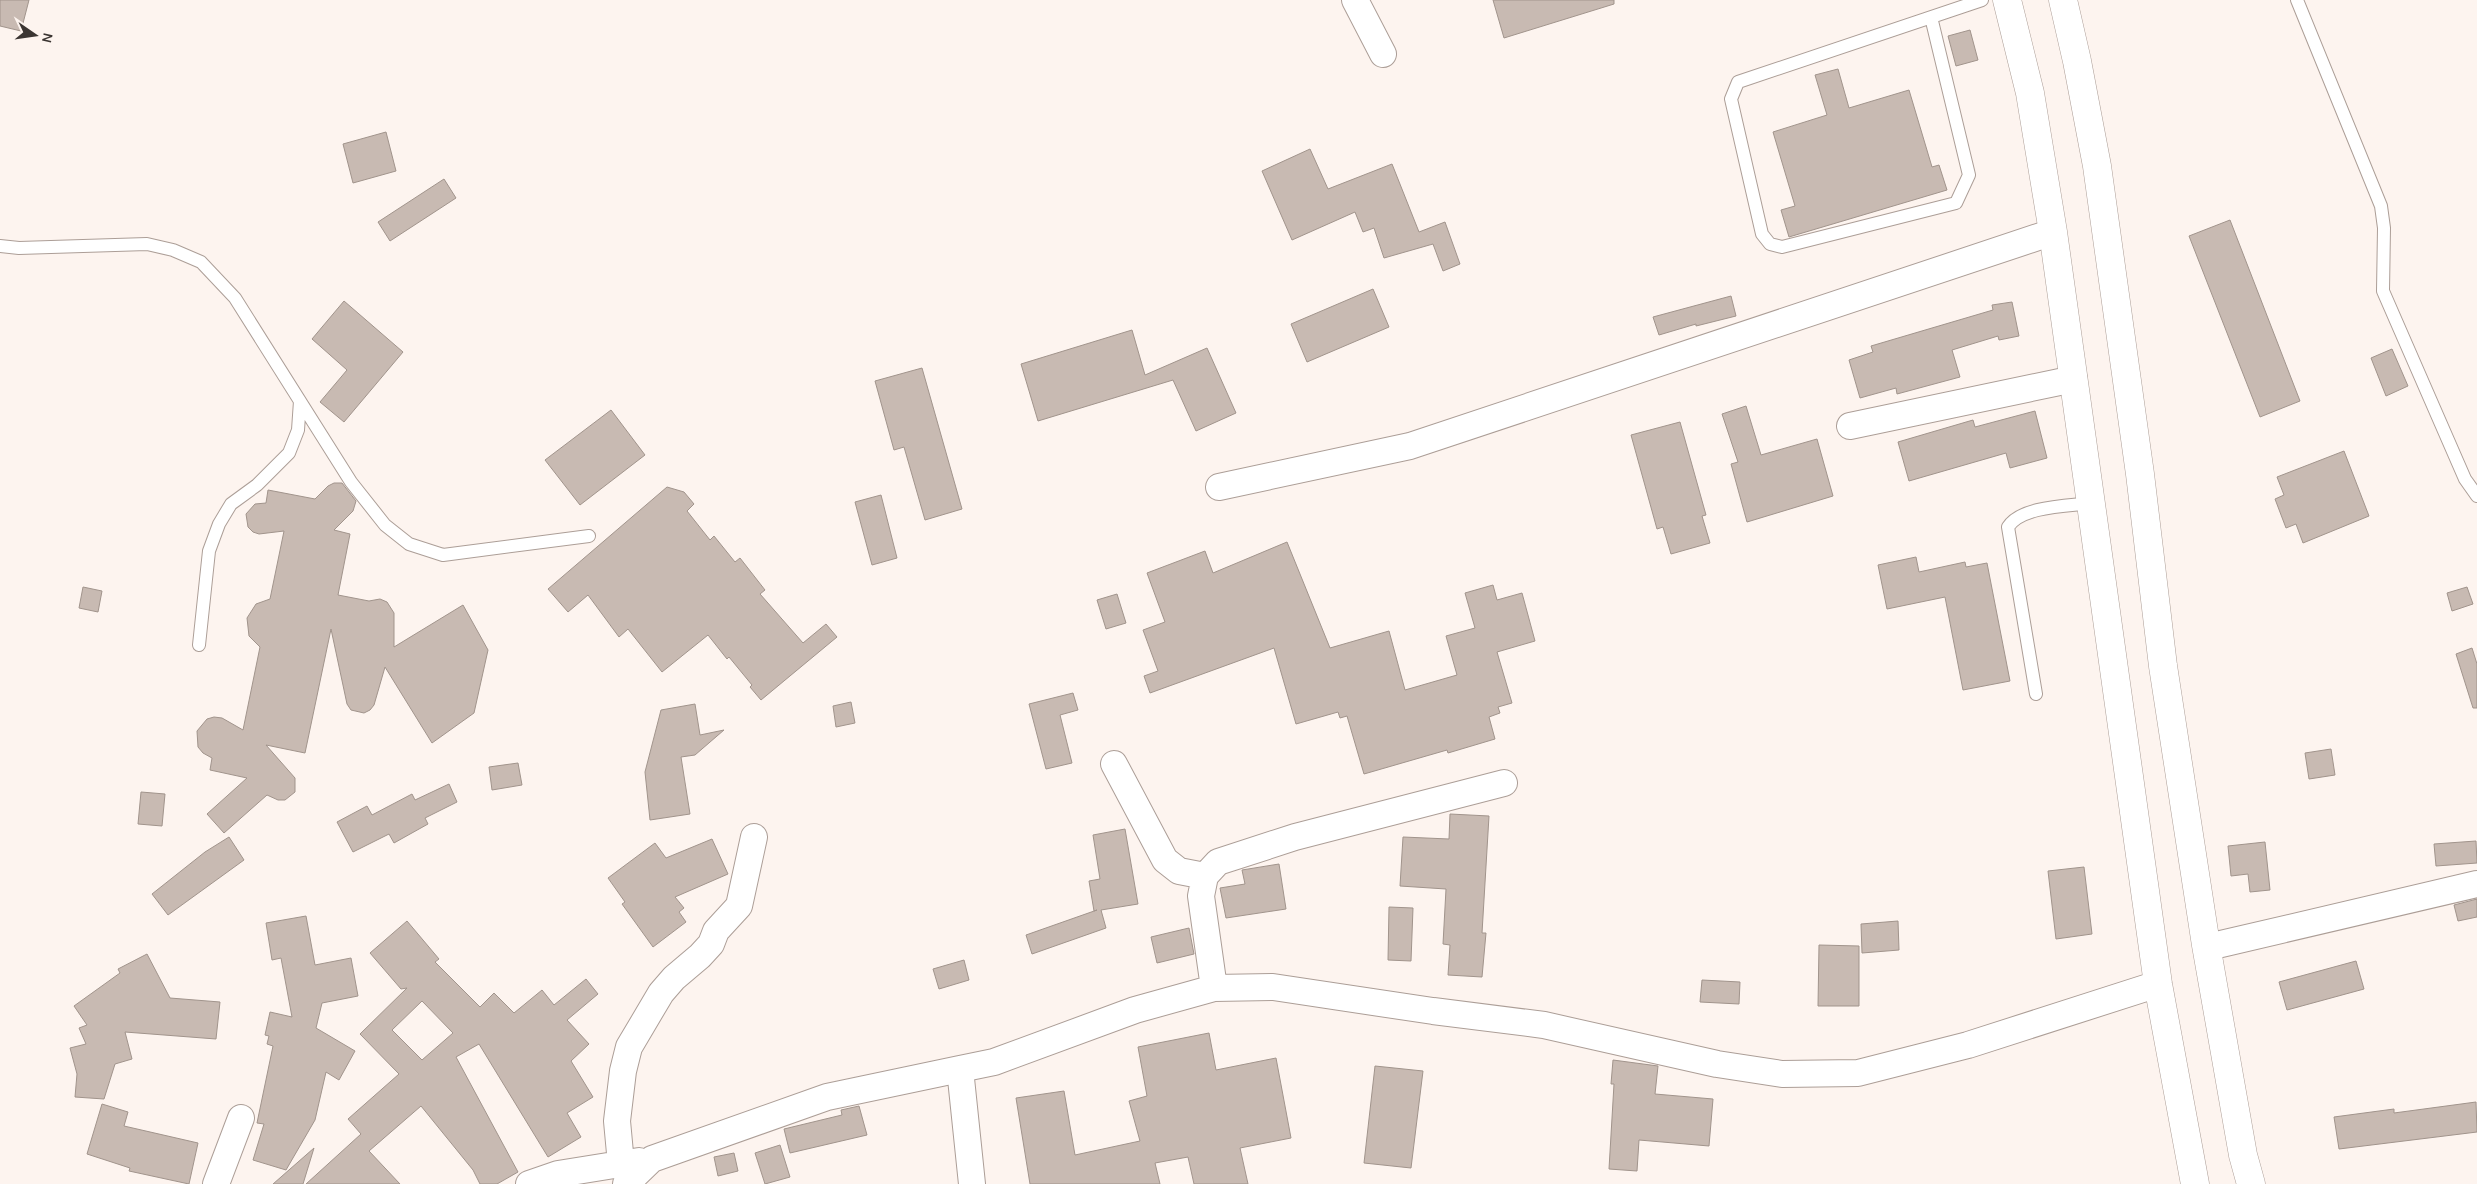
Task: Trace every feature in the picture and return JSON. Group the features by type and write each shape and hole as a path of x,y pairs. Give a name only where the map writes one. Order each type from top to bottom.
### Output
{"highway":[{"path":"2007,0 2030,93 2053,232 2158,984 2195,1184"},
{"path":"2063,0 2097,166 2140,474 2163,666 2206,945 2243,1155 2251,1184"}],"street":[{"path":"1356,0 1383,54"},
{"path":"1219,487 1410,446 2053,232"},
{"path":"1850,426 2074,379"},
{"path":"1114,764 1164,860 1179,871 1205,876"},
{"path":"1214,988 1201,896 1205,876 1218,862 1295,836 1504,783"},
{"path":"624,1174 617,1121 623,1071 629,1047 661,993 674,978 711,944 716,931 739,906 754,837"},
{"path":"2206,945 2221,944 2477,884"},
{"path":"529,1184 558,1174 624,1174 652,1158 828,1097 994,1062 1136,1010 1214,988 1273,987 1544,1025 1717,1064 1782,1074 1858,1073 1977,1042 2158,984"},
{"path":"960,1069 972,1184"},
{"path":"216,1184 241,1118"}],"lane":[{"path":"1931,18 1969,175 1956,203 1782,247 1770,244 1762,234 1731,99 1738,82 1982,0"},
{"path":"2297,0 2381,206 2384,228 2383,291 2464,479 2477,496"},
{"path":"0,246 19,248 147,244 173,250 201,262 235,298 351,482 385,525 409,544 443,555 589,536"},
{"path":"199,644 209,551 219,524 231,504 257,485 289,453 298,430 300,401"},
{"path":"2036,694 2008,527 2013,518 2024,513 2091,503"}],"building":[{"path":"0,0 29,0 21,31 0,26"},
{"path":"1493,0 1614,0 1614,4 1504,38"},
{"path":"1970,30 1978,60 1956,66 1948,36"},
{"path":"1838,69 1849,108 1909,90 1932,167 1939,165 1947,190 1789,237 1781,210 1795,206 1773,132 1827,115 1815,75"},
{"path":"386,132 396,171 353,183 343,144"},
{"path":"1310,149 1328,189 1392,164 1419,232 1445,222 1460,264 1443,271 1433,244 1384,258 1374,228 1363,232 1355,212 1292,240 1262,171"},
{"path":"444,179 456,198 390,241 378,222"},
{"path":"2230,220 2300,401 2260,417 2189,236"},
{"path":"1373,289 1389,327 1307,362 1291,324"},
{"path":"1731,296 1736,316 1696,326 1696,324 1659,335 1653,317"},
{"path":"344,301 403,352 344,422 320,402 347,370 312,339"},
{"path":"2012,302 2019,336 1999,340 1998,336 1952,350 1960,377 1897,394 1896,388 1860,398 1849,360 1873,352 1871,346 1993,310 1992,305"},
{"path":"1132,330 1145,375 1207,348 1236,413 1196,431 1173,380 1038,421 1021,364"},
{"path":"2392,349 2408,386 2386,396 2371,358"},
{"path":"922,368 962,509 925,520 904,447 894,450 875,381"},
{"path":"1746,406 1761,455 1817,439 1833,496 1747,522 1731,464 1738,462 1722,414"},
{"path":"611,410 645,455 580,505 545,460"},
{"path":"2035,411 2047,458 2010,468 2006,453 1909,481 1898,442 1973,420 1975,427"},
{"path":"1680,422 1706,515 1702,516 1710,543 1671,554 1663,527 1657,529 1631,435"},
{"path":"2344,451 2369,516 2303,543 2296,524 2286,528 2275,499 2284,495 2277,477"},
{"path":"334,483 342,483 356,501 353,511 334,530 350,534 338,595 369,601 380,599 387,602 394,613 394,647 463,605 488,650 474,713 432,743 385,667 374,705 364,713 351,710 347,704 331,629 305,753 266,745 295,778 295,792 285,800 278,800 267,795 224,833 207,814 247,778 210,770 212,758 203,753 198,747 197,731 207,719 214,717 222,718 243,730 260,647 249,636 247,618 256,604 270,599 284,531 259,534 253,532 248,527 246,514 255,504 266,503 268,490 315,499 328,486"},
{"path":"667,487 684,492 694,504 687,511 710,540 714,536 735,562 740,558 765,590 760,594 803,643 826,624 837,637 761,700 750,687 752,685 729,657 727,659 708,635 662,672 628,629 619,637 588,595 568,612 548,589"},
{"path":"881,495 897,558 872,565 855,502"},
{"path":"1287,542 1330,648 1389,631 1405,690 1457,675 1446,636 1475,628 1465,593 1493,585 1497,600 1522,593 1535,641 1497,652 1512,703 1498,707 1500,713 1489,717 1495,739 1448,753 1447,750 1364,774 1347,716 1340,718 1338,712 1296,724 1274,648 1150,693 1144,676 1158,671 1143,630 1165,622 1147,573 1205,551 1213,573"},
{"path":"1916,557 1919,572 1965,562 1966,567 1987,563 2010,681 1963,690 1945,597 1887,609 1878,565"},
{"path":"83,587 102,591 98,612 79,608"},
{"path":"2467,587 2473,604 2452,611 2447,593"},
{"path":"1117,594 1126,623 1106,629 1097,600"},
{"path":"2472,648 2477,664 2477,708 2473,708 2456,654"},
{"path":"1073,693 1078,710 1060,715 1072,763 1046,769 1029,704"},
{"path":"851,702 855,723 836,727 833,706"},
{"path":"695,704 700,735 724,730 695,755 681,757 690,814 650,820 645,772 661,710"},
{"path":"2331,749 2335,775 2309,779 2305,753"},
{"path":"518,763 522,785 492,790 489,767"},
{"path":"449,784 457,802 425,818 428,824 394,843 389,834 353,852 337,822 367,806 372,815 412,794 415,800"},
{"path":"141,792 165,794 162,826 138,824"},
{"path":"1450,814 1489,816 1482,933 1486,933 1482,977 1448,975 1450,945 1443,944 1446,889 1400,886 1403,837 1449,839"},
{"path":"1125,829 1138,904 1101,910 1106,928 1032,954 1026,935 1097,910 1094,911 1089,881 1100,879 1093,835"},
{"path":"229,837 244,860 168,915 152,894 205,852"},
{"path":"712,839 728,874 675,897 684,908 679,912 686,922 653,947 622,904 625,902 608,878 655,843 666,858"},
{"path":"2476,841 2477,863 2436,866 2434,844"},
{"path":"2265,842 2270,890 2250,892 2248,874 2231,876 2228,846"},
{"path":"1279,864 1286,909 1226,918 1220,888 1245,884 1242,870"},
{"path":"2084,867 2092,934 2056,939 2048,871"},
{"path":"2477,899 2477,917 2458,921 2454,905"},
{"path":"1389,907 1413,908 1411,961 1388,960"},
{"path":"306,916 315,965 351,958 358,996 322,1003 316,1028 355,1051 339,1080 326,1072 315,1120 286,1170 253,1160 264,1124 257,1123 273,1046 267,1044 269,1036 265,1035 270,1012 292,1017 281,958 272,960 266,923"},
{"path":"407,921 439,959 435,962 480,1007 494,993 514,1013 542,990 554,1005 586,979 598,994 567,1020 589,1044 571,1061 593,1097 567,1113 581,1137 548,1157 479,1044 456,1057 518,1172 497,1184 480,1184 473,1170 421,1106 369,1151 400,1184 306,1184 361,1134 348,1119 399,1074 360,1034 407,988 401,989 370,953","holes":["422,1001 453,1033 422,1060 392,1030"]},
{"path":"1898,921 1899,950 1862,953 1861,924"},
{"path":"1189,928 1194,954 1157,963 1151,937"},
{"path":"1819,945 1859,946 1859,1006 1818,1006"},
{"path":"147,954 170,998 220,1002 216,1039 125,1032 132,1059 115,1064 104,1099 75,1097 77,1074 70,1048 86,1044 79,1028 87,1025 74,1006 120,973 118,969"},
{"path":"964,960 969,980 939,989 933,969"},
{"path":"2356,961 2364,989 2287,1010 2279,982"},
{"path":"1702,980 1740,982 1739,1004 1700,1002"},
{"path":"1209,1033 1216,1070 1276,1058 1291,1138 1240,1148 1248,1184 1194,1184 1188,1157 1155,1163 1160,1184 1030,1184 1016,1098 1064,1091 1075,1155 1140,1141 1129,1101 1147,1096 1138,1047"},
{"path":"1613,1060 1658,1066 1655,1094 1713,1099 1709,1146 1639,1140 1637,1171 1609,1169 1614,1084 1611,1084"},
{"path":"1375,1066 1423,1071 1411,1168 1364,1163"},
{"path":"2476,1102 2477,1132 2339,1149 2334,1117 2394,1109 2394,1113"},
{"path":"102,1104 128,1112 124,1126 198,1143 189,1184 129,1171 130,1168 87,1154"},
{"path":"859,1106 867,1135 790,1153 784,1129 842,1115 841,1110"},
{"path":"780,1145 790,1177 765,1184 755,1153"},
{"path":"314,1148 303,1184 273,1184"},
{"path":"734,1153 738,1171 718,1176 714,1157"}]}
